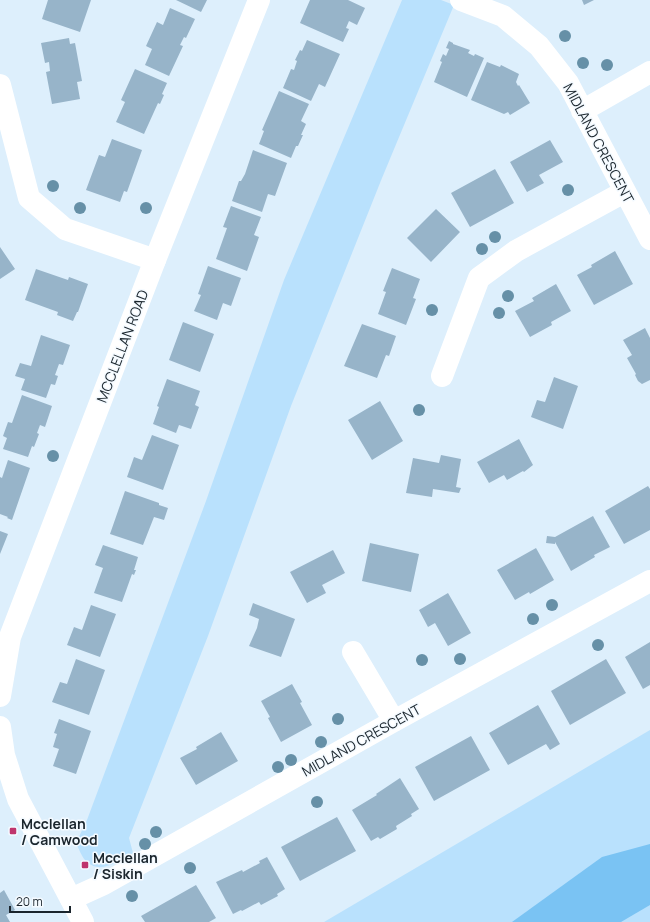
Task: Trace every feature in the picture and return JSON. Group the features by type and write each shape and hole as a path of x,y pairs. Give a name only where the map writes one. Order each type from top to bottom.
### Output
{"street":[{"name":"MCCLELLAN ROAD","path":"0,696 5,635 259,0"},
{"name":"MIDLAND CRESCENT","path":"461,0 503,16 539,46 568,83 650,239"},
{"path":"582,111 650,72"},
{"path":"0,85 29,198 65,229 155,260"},
{"path":"442,376 480,278 516,251 624,192"},
{"name":"MIDLAND CRESCENT","path":"71,899 104,884 394,721 650,581"},
{"path":"353,652 394,721"},
{"path":"0,727 4,756 18,799 83,922"}],"shaded area":[{"path":"402,0 441,0 454,5 382,178 291,406 208,636 129,838 133,853 104,867 92,866 84,858 76,843 87,820 206,501 284,280"},
{"path":"650,730 650,922 324,922"},
{"path":"650,844 650,905 621,922 512,922 602,857"}],"building":[{"path":"48,0 91,0 80,32 42,19"},
{"path":"176,0 207,0 201,12"},
{"path":"310,0 348,0 365,8 357,25 349,21 346,28 349,29 343,42 300,23"},
{"path":"582,0 594,0 584,5"},
{"path":"170,8 195,19 186,38 184,37 180,45 183,46 169,76 145,65 152,49 146,46 157,22 163,25"},
{"path":"69,38 70,44 75,43 82,81 77,82 80,99 52,104 46,72 50,71 49,62 45,63 41,43"},
{"path":"307,40 340,54 325,87 319,84 311,101 283,88 291,69 294,70 297,61 295,60 300,50 302,51"},
{"path":"449,41 470,50 468,53 474,56 475,54 484,58 467,97 434,82 442,62 440,61 443,54 446,56 449,49 446,48"},
{"path":"487,62 500,67 501,65 519,74 516,82 530,103 510,115 508,112 504,114 471,100"},
{"path":"135,69 167,83 162,94 164,95 160,104 158,103 144,134 116,122 125,102 121,100"},
{"path":"279,91 309,104 301,121 306,124 301,135 303,135 291,158 259,144 264,131 262,130"},
{"path":"112,139 142,150 127,192 124,191 120,202 86,190 99,155 105,157"},
{"path":"550,140 563,162 539,175 544,183 527,192 510,162"},
{"path":"253,150 287,163 275,196 268,194 262,212 232,201 239,181 241,181 245,174"},
{"path":"495,169 514,203 470,227 451,193"},
{"path":"231,206 261,217 254,235 259,237 247,271 216,259 227,228 223,227"},
{"path":"436,209 460,232 431,262 407,238"},
{"path":"0,247 15,269 0,279"},
{"path":"615,251 633,284 594,305 577,275 592,267 591,265"},
{"path":"208,266 241,278 231,306 223,303 217,320 194,311 201,295 198,294"},
{"path":"392,268 420,279 413,298 416,299 406,325 378,314 386,292 383,291"},
{"path":"36,269 68,280 69,277 88,284 78,312 73,321 57,315 58,312 25,300"},
{"path":"556,284 571,311 551,322 552,325 530,337 515,311 534,301 532,298"},
{"path":"183,322 214,334 200,372 169,360"},
{"path":"362,324 396,336 389,356 386,355 377,378 344,366"},
{"path":"645,328 650,338 650,380 642,384 638,381 635,375 636,374 627,358 632,355 623,340"},
{"path":"41,335 70,345 63,365 59,364 55,375 58,376 55,385 51,384 46,398 21,390 25,379 15,376 20,363 31,366"},
{"path":"554,377 578,386 563,429 531,417 537,400 545,402"},
{"path":"167,379 200,391 195,405 199,407 191,429 179,425 176,433 153,424 159,407 157,406"},
{"path":"22,395 52,406 45,427 40,425 37,433 39,434 28,457 3,449 7,438 3,436 8,422 12,423"},
{"path":"380,401 403,441 372,460 348,420"},
{"path":"152,435 179,445 163,490 127,477 134,457 142,460"},
{"path":"519,439 533,465 524,472 523,471 507,480 504,475 489,483 477,462"},
{"path":"441,455 461,459 456,487 461,488 459,493 433,489 432,497 406,493 413,458 439,463"},
{"path":"8,460 30,468 12,520 0,514 0,477 2,478"},
{"path":"648,486 650,489 650,530 624,544 605,511"},
{"path":"125,491 159,503 159,505 168,508 164,520 154,517 143,545 110,534"},
{"path":"593,516 610,547 594,555 595,557 571,571 555,542 555,544 546,543 547,536 555,537"},
{"path":"0,531 8,534 0,554"},
{"path":"370,543 419,554 411,592 362,581"},
{"path":"103,545 138,557 134,570 136,570 134,575 132,574 122,602 94,593 103,568 95,565"},
{"path":"536,548 554,580 530,594 529,592 515,600 497,570"},
{"path":"333,550 345,573 322,585 326,593 307,603 290,572"},
{"path":"448,593 471,633 448,646 435,623 428,627 419,610"},
{"path":"253,603 295,619 281,657 249,646 257,628 259,619 249,615"},
{"path":"91,605 116,614 100,657 67,645 74,627 82,630"},
{"path":"650,642 650,685 643,689 625,657"},
{"path":"76,659 105,670 89,715 52,702 60,682 67,684"},
{"path":"606,659 626,693 570,725 551,691"},
{"path":"292,684 312,725 281,742 261,701"},
{"path":"538,705 560,744 550,750 546,744 508,765 489,733"},
{"path":"59,719 91,731 76,774 53,766 59,749 53,747 57,734 54,733"},
{"path":"221,732 238,761 196,785 180,758 197,749 196,747"},
{"path":"471,736 490,770 434,801 415,767"},
{"path":"400,778 419,809 411,814 412,816 396,826 397,829 380,839 378,837 371,841 352,810 377,795 376,794"},
{"path":"337,817 356,851 300,881 281,847"},
{"path":"267,857 285,889 277,894 278,896 261,905 259,902 233,914 216,882 242,870 243,872 260,863 259,861"},
{"path":"196,885 216,918 209,922 145,922 141,916"},
{"path":"4,890 15,910 6,915 10,922 0,922 0,893"}],"place":[{"name":"Mcclellan / Camwood","path":"13,831"},
{"name":"Mcclellan / Siskin","path":"85,865"}]}
